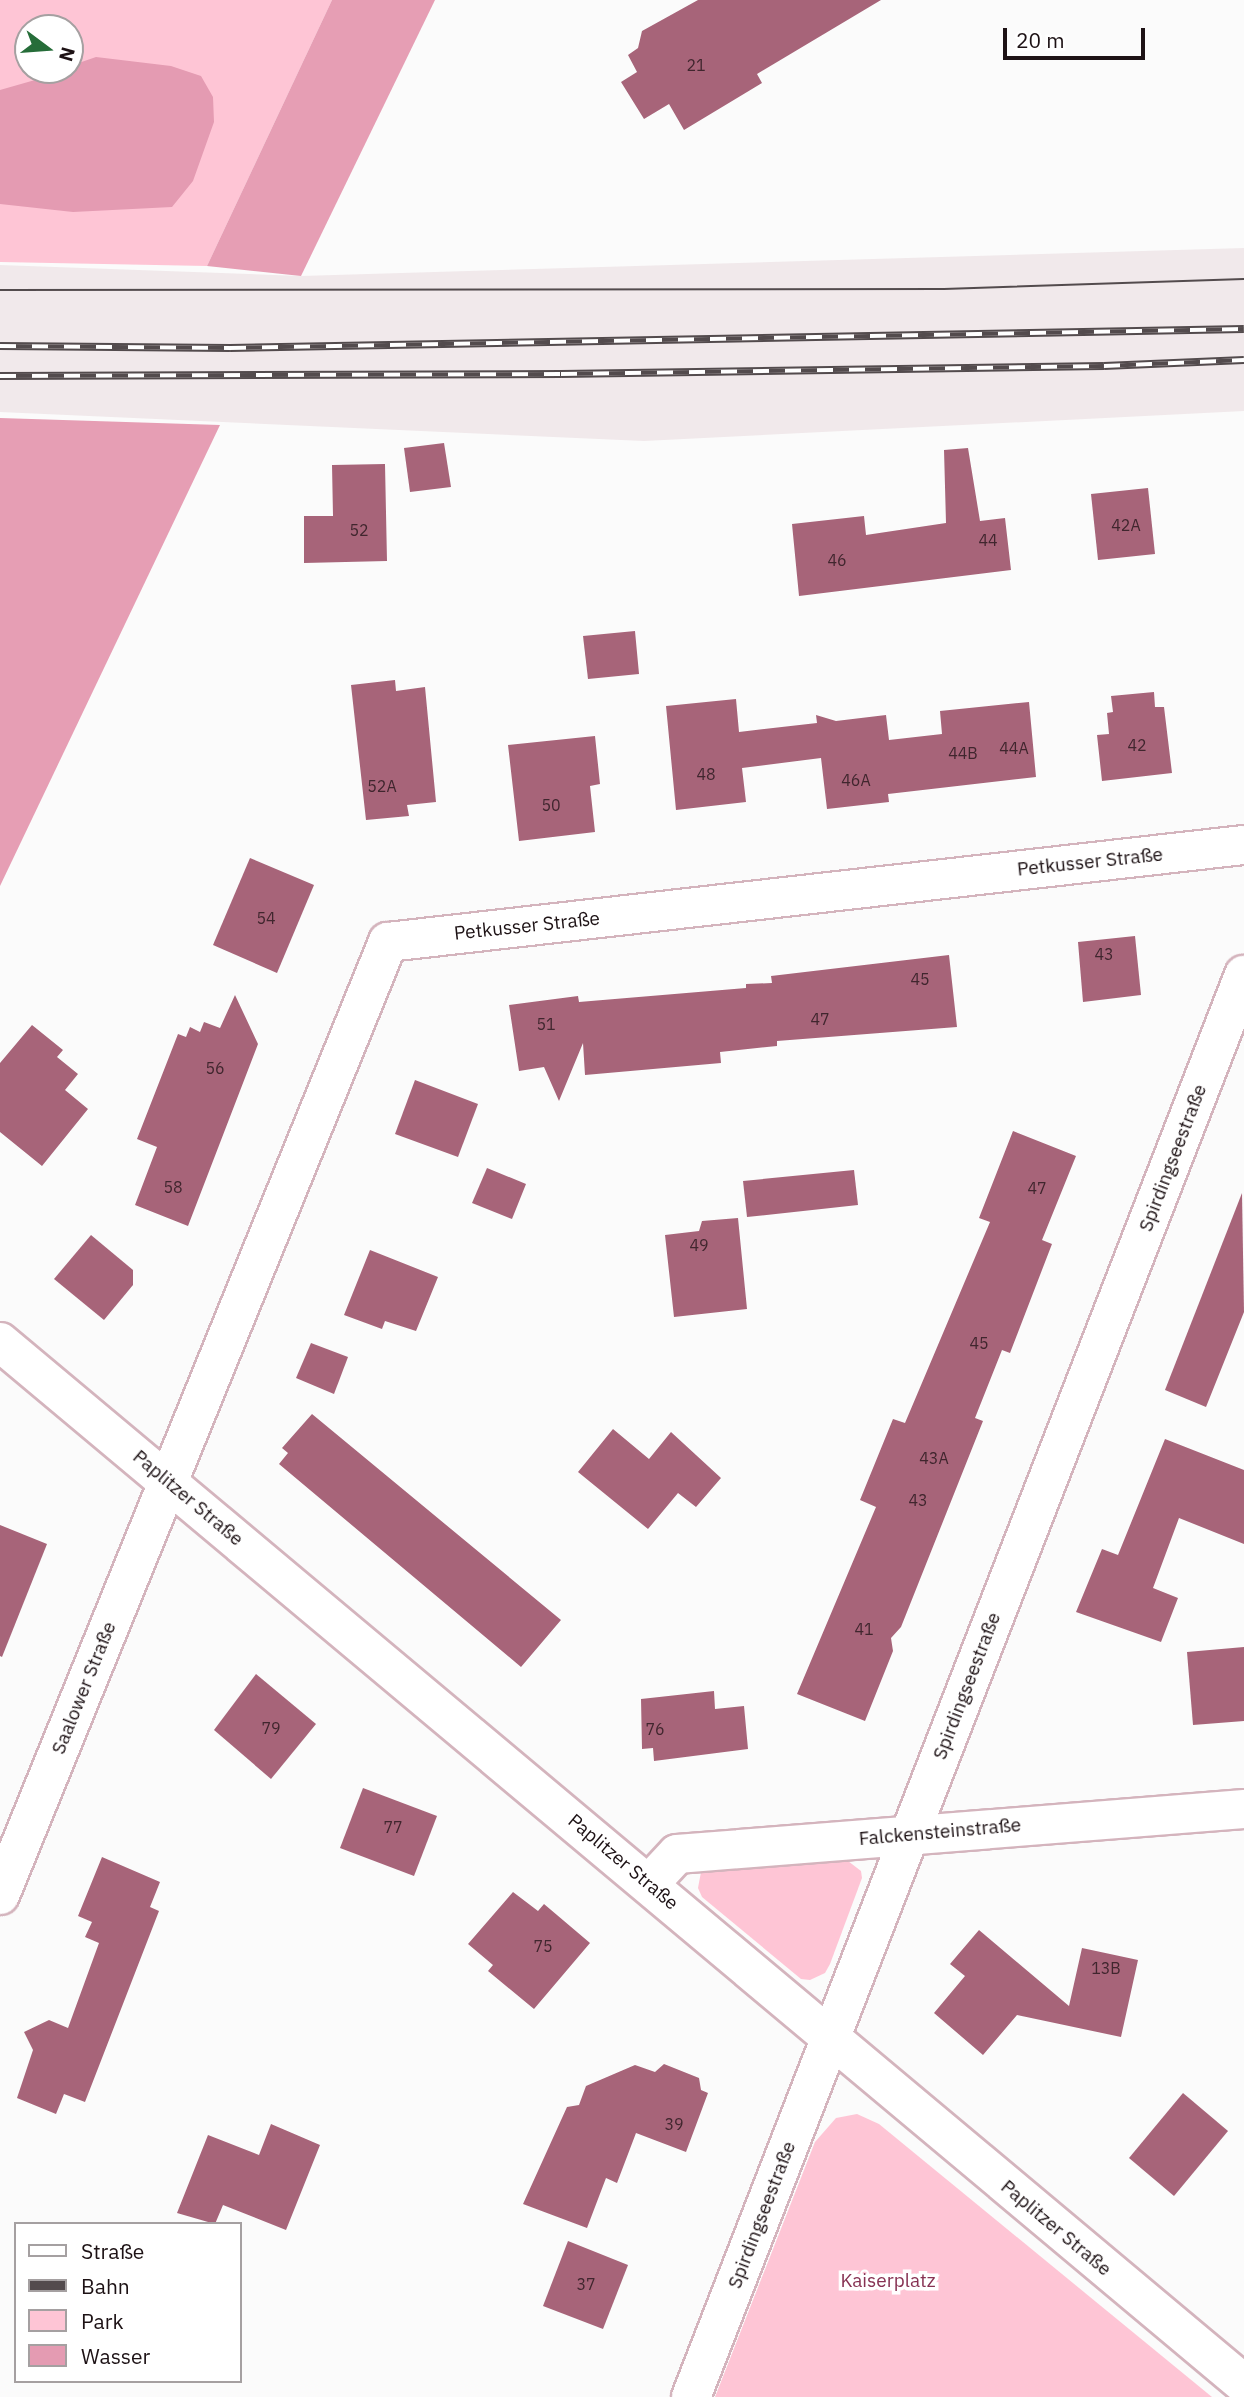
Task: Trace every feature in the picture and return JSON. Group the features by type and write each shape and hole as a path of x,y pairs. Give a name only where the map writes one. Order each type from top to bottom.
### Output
{"street":[{"name":"Petkusser Straße","path":"169,1481 388,942 1244,845"},
{"name":"Spirdingseestraße","path":"691,2397 1244,975"},
{"name":"Paplitzer Straße","path":"0,1342 649,1884 830,2040 1244,2384"},
{"name":"Saalower Straße","path":"0,1895 169,1481"},
{"name":"Falckensteinstraße","path":"649,1884 677,1854 910,1833 1244,1809"}],"shaded area":[{"path":"332,0 435,0 301,276 207,266"},
{"path":"1244,248 1244,411 644,441 0,412 0,265 301,276"},
{"path":"0,418 220,425 0,886"}],"green space":[{"path":"0,0 332,0 207,266 0,262"},
{"path":"848,1861 861,1871 862,1878 830,1964 825,1973 810,1980 801,1979 702,1897 698,1888 701,1872 707,1867"},
{"name":"Kaiserplatz","path":"857,2114 879,2124 1212,2397 715,2397 815,2142 836,2118"}],"water":[{"path":"96,57 171,66 201,76 213,97 214,122 193,181 172,207 73,212 0,204 0,90 21,84 84,84 84,61"}],"building":[{"path":"698,0 881,0 757,74 762,83 684,130 669,104 644,119 621,82 637,72 628,55 638,48 642,31"},
{"path":"444,443 451,487 410,492 404,448"},
{"path":"968,448 980,521 1005,518 1011,570 799,596 792,524 864,516 866,535 946,523 944,450"},
{"path":"385,464 387,561 304,563 304,516 333,516 332,465"},
{"path":"1148,488 1155,554 1098,560 1091,494"},
{"path":"635,631 639,674 588,679 583,636"},
{"path":"395,680 396,691 425,687 436,802 407,805 409,816 366,820 351,685"},
{"path":"1154,692 1155,707 1164,707 1172,773 1102,781 1097,735 1109,734 1107,713 1113,712 1111,696"},
{"path":"736,699 739,732 817,723 816,715 836,721 886,715 889,740 942,734 940,711 1029,702 1036,777 888,794 889,802 827,809 821,758 742,768 746,802 676,810 666,706"},
{"path":"595,736 600,784 590,786 595,832 519,841 508,745"},
{"path":"250,858 314,885 277,973 213,945"},
{"path":"1135,936 1141,995 1083,1002 1078,942"},
{"path":"949,955 957,1027 777,1041 777,1046 720,1052 721,1063 585,1075 583,1043 559,1101 544,1067 519,1071 509,1005 578,996 579,1002 746,988 746,984 772,983 771,976"},
{"path":"235,995 258,1044 188,1226 135,1205 157,1147 137,1139 178,1034 186,1037 190,1027 200,1032 204,1022 220,1028"},
{"path":"32,1025 63,1050 57,1057 78,1074 65,1090 88,1109 42,1166 0,1132 0,1063"},
{"path":"415,1080 478,1104 458,1157 395,1134"},
{"path":"1013,1131 1076,1156 1042,1240 1052,1244 1010,1353 1002,1350 975,1418 983,1421 901,1627 891,1638 893,1651 865,1721 797,1694 876,1507 860,1500 893,1419 905,1423 990,1222 979,1218"},
{"path":"487,1168 526,1184 512,1219 472,1203"},
{"path":"854,1170 858,1205 747,1217 743,1181"},
{"path":"1242,1193 1244,1312 1206,1407 1165,1390"},
{"path":"738,1218 747,1309 674,1317 665,1235 699,1231 702,1221"},
{"path":"91,1235 133,1270 133,1285 104,1320 54,1279"},
{"path":"370,1250 438,1277 416,1331 385,1321 382,1329 344,1315"},
{"path":"311,1343 348,1357 334,1394 296,1378"},
{"path":"312,1414 561,1620 521,1667 279,1464 288,1453 282,1448"},
{"path":"613,1429 649,1459 671,1432 721,1478 696,1507 678,1493 648,1529 578,1472"},
{"path":"1165,1439 1244,1470 1244,1544 1179,1518 1153,1588 1178,1598 1161,1642 1076,1612 1102,1549 1118,1555"},
{"path":"0,1525 47,1544 2,1657 0,1656"},
{"path":"1244,1647 1244,1721 1193,1725 1187,1652"},
{"path":"256,1674 316,1724 271,1779 214,1730"},
{"path":"714,1691 715,1709 744,1706 748,1749 654,1761 653,1748 642,1749 641,1699"},
{"path":"363,1788 437,1816 414,1876 340,1848"},
{"path":"102,1857 160,1882 150,1907 159,1911 85,2102 64,2094 56,2114 17,2098 33,2050 24,2032 49,2020 68,2028 99,1943 85,1937 92,1922 78,1916"},
{"path":"513,1892 538,1911 544,1904 590,1943 534,2009 488,1971 493,1965 468,1944"},
{"path":"979,1930 1069,2006 1082,1948 1138,1960 1121,2037 1017,2015 983,2055 934,2013 965,1976 950,1964"},
{"path":"664,2064 699,2078 701,2090 708,2093 686,2152 636,2133 617,2183 606,2178 587,2228 523,2204 567,2107 579,2105 586,2086 635,2065 655,2072"},
{"path":"1183,2093 1228,2131 1174,2196 1129,2158"},
{"path":"271,2124 320,2145 286,2230 223,2205 216,2222 177,2213 208,2135 259,2155"},
{"path":"568,2241 628,2265 603,2329 543,2306"}],"tram line":[{"path":"0,290 944,289 1244,279"}],"railway":[{"path":"0,346 230,348 1244,329"},
{"path":"0,376 561,374 1104,366 1244,360"}]}
